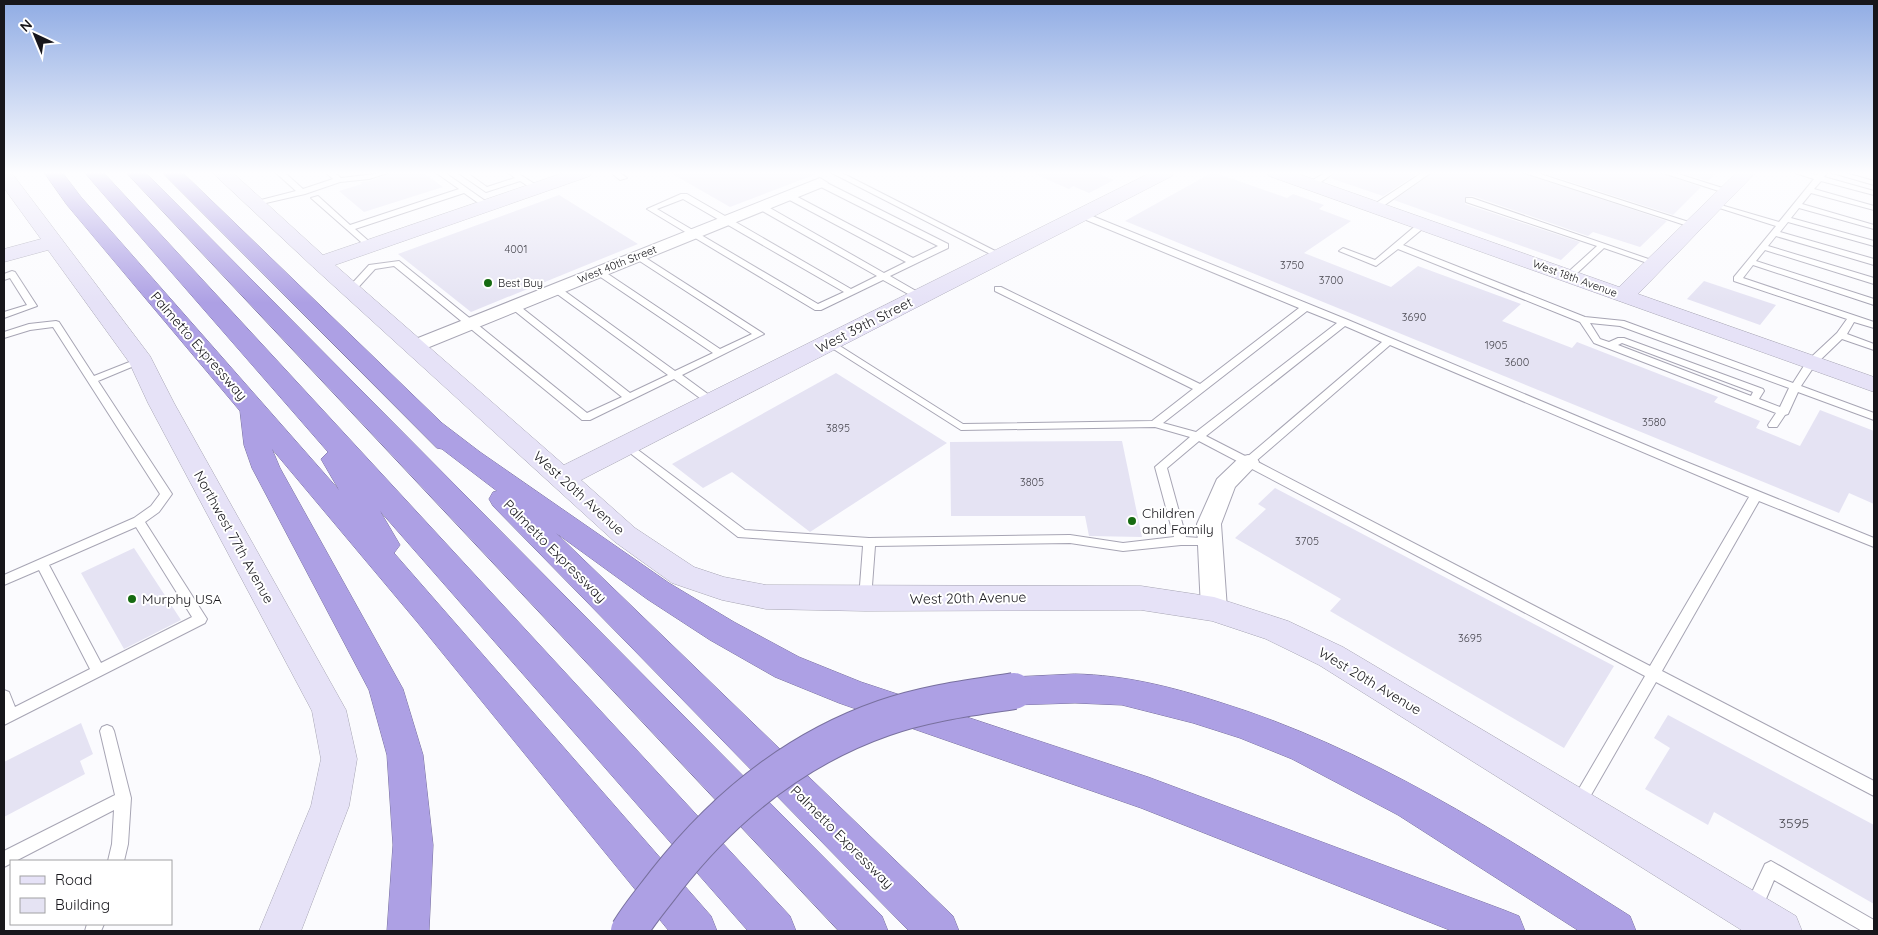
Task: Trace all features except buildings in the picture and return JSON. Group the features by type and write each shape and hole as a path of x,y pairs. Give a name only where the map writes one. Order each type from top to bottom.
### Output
{"highway":[{"name":"Palmetto Expressway","path":"87,216 429,614 696,931"},
{"path":"132,216 775,931"},
{"path":"177,216 867,931"},
{"name":"Palmetto Expressway","path":"216,216 434,429 938,931"},
{"path":"304,407 386,547 429,614"},
{"path":"253,410 257,445 266,468 386,689 405,755 413,845 408,931"},
{"path":"434,429 470,458 650,586 722,631 788,667 851,692 1148,794 1504,931"},
{"path":"629,931 685,854 719,819 754,789 787,766 833,740 883,718 935,703 1014,691 1061,689 1111,690 1152,697 1242,722 1328,758 1395,794 1615,931"}],"street":[{"name":"Northwest 77th Avenue","path":"31,216 141,361 166,412 329,710 340,759 330,806 280,931"},
{"name":"West 20th Avenue","path":"269,216 625,535 683,575 722,588 766,597 865,599 1082,596 1141,598 1214,609 1277,630 1331,656 1781,931"},
{"path":"320,263 456,216"},
{"name":"West 40th Street","path":"415,346 737,216"},
{"name":"West 39th Street","path":"562,478 1081,216"},
{"name":"West 18th Avenue","path":"1398,216 1874,385"},
{"path":"1624,295 1703,216"},
{"path":"4,255 52,242"},
{"path":"1214,609 1210,524 1225,484 1248,462"}],"lane":[{"path":"335,216 369,246"},
{"path":"349,228 387,216"},
{"path":"663,216 818,308 945,246 885,216"},
{"path":"718,216 850,292"},
{"path":"777,216 920,297"},
{"path":"826,216 913,262"},
{"path":"921,216 1001,256"},
{"path":"1084,216 1390,341 1874,544"},
{"path":"1517,216 1656,264"},
{"path":"1664,216 1694,225"},
{"path":"1749,216 1780,225 1874,262"},
{"path":"1788,216 1737,280 1874,325"},
{"path":"1834,216 1874,227"},
{"path":"1343,251 1376,263 1423,224"},
{"path":"1780,225 1874,244"},
{"path":"1570,276 1604,245"},
{"path":"1396,246 1582,320 1621,323 1874,417"},
{"path":"1764,247 1874,281"},
{"path":"351,290 372,267 396,263 586,418 759,334 638,256"},
{"path":"1751,262 1874,302"},
{"path":"599,272 720,353"},
{"path":"4,277 12,274 32,306 4,315"},
{"path":"998,288 1199,388"},
{"path":"556,289 712,402"},
{"path":"514,306 629,397"},
{"path":"1155,424 1199,388 1306,307"},
{"path":"1773,426 1784,412 1795,387 1811,363 1841,335 1852,318"},
{"path":"1582,320 1597,341 1784,412"},
{"path":"1181,541 1161,467 1344,322"},
{"path":"4,335 29,327 56,324 166,494 155,509 138,521 4,580"},
{"path":"1841,335 1874,347"},
{"path":"1248,462 1390,341"},
{"path":"828,343 961,426 1155,424 1198,436 1874,789"},
{"path":"92,380 141,361"},
{"path":"626,446 742,534 869,542 1070,539 1122,546 1181,541 1210,542"},
{"path":"1577,806 1756,495"},
{"path":"4,696 7,718 200,619 138,521"},
{"path":"865,599 869,542"},
{"path":"42,563 98,671"},
{"path":"107,731 123,798 120,844 116,860"},
{"path":"4,859 123,798"},
{"path":"1751,913 1771,869 1874,929"}],"place":[{"name":"Best Buy","path":"488,283"},
{"name":"Children and Family","path":"1132,521"},
{"name":"Murphy USA","path":"132,599"}]}
